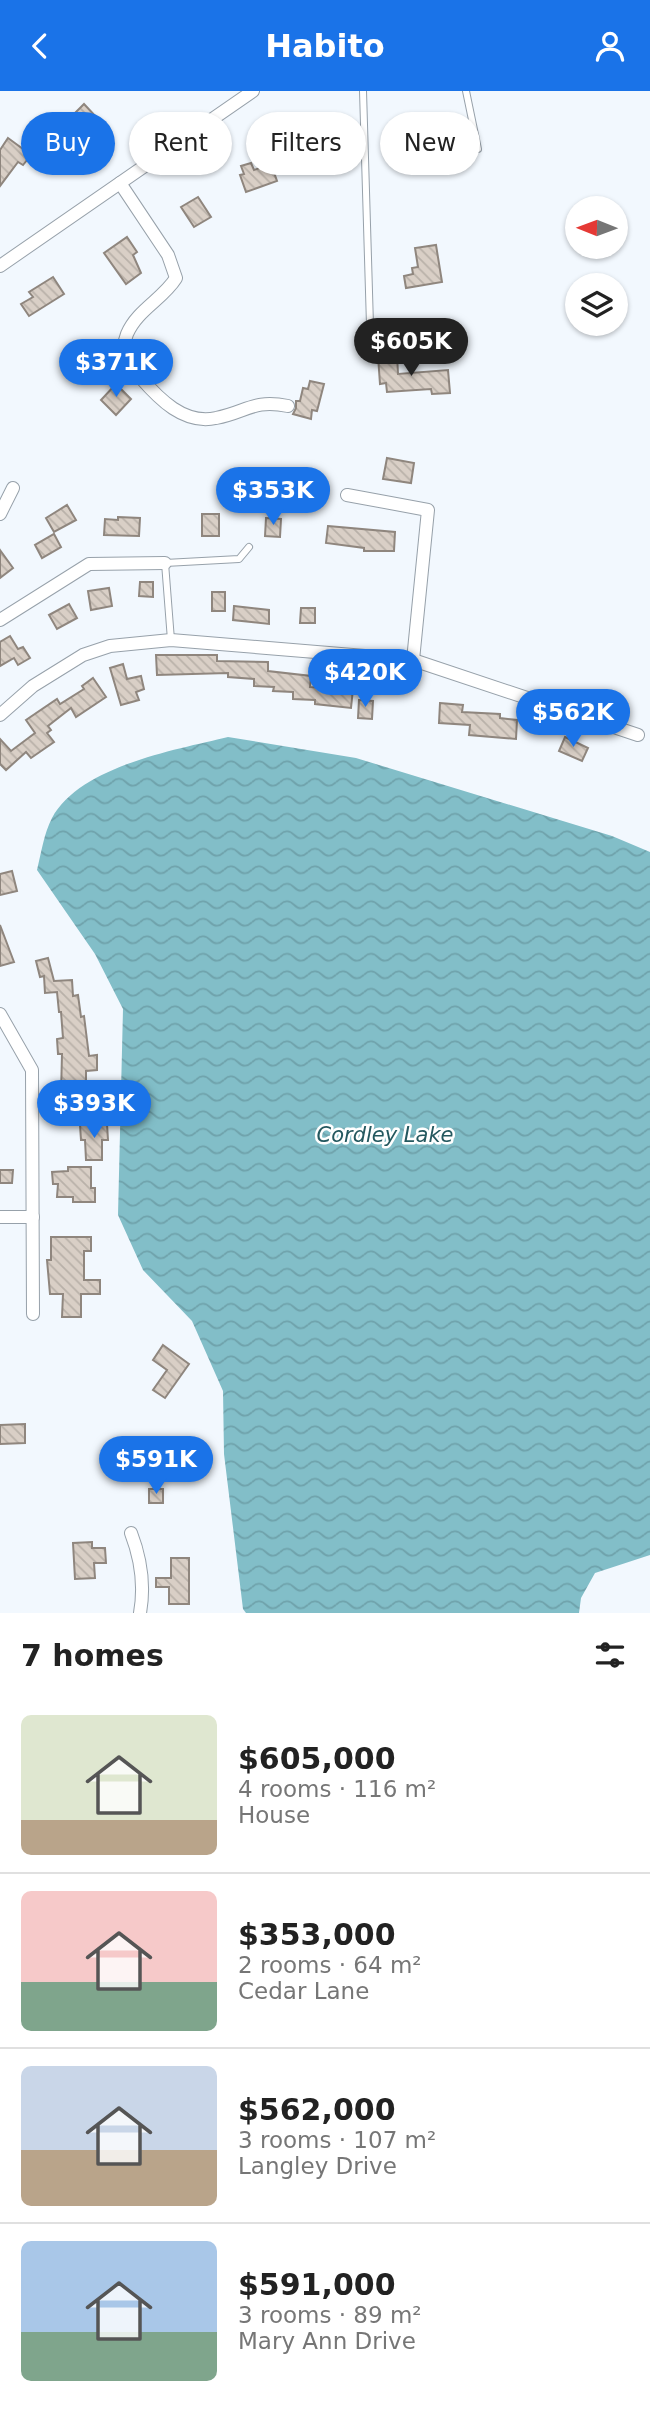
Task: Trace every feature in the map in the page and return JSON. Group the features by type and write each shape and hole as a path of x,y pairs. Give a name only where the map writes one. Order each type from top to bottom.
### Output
{"street":[{"path":"0,266 253,91"},
{"path":"120,183 168,255 176,278 131,326 124,345 129,365 157,397 192,418 216,418 259,404 288,406"},
{"path":"0,514 13,488"},
{"path":"347,495 428,510 413,660"},
{"path":"0,620 89,563 165,563"},
{"path":"0,715 33,686 83,655 110,646 171,640 413,660 638,735"},
{"path":"0,1014 32,1070 33,1314"},
{"path":"0,1217 33,1217"},
{"path":"131,1533 141,1559 142,1591 139,1613"}],"lane":[{"path":"363,91 370,325"},
{"path":"466,91 470,112"},
{"path":"171,640 165,563 239,559 249,547"}],"water":[{"name":"Cordley Lake","path":"228,737 356,758 612,836 650,852 650,1555 595,1573 581,1598 579,1613 246,1613 243,1609 224,1454 223,1391 192,1321 143,1270 118,1215 123,1009 95,954 37,870 52,818 65,800 84,785 131,763"}],"building":[{"path":"84,104 91,112 76,112"},
{"path":"8,138 21,148 21,164 18,162 0,186 0,150"},
{"path":"246,164 246,175 275,175 277,181 246,192 240,175 244,174 241,166"},
{"path":"198,197 211,217 194,227 181,207"},
{"path":"127,237 137,252 133,255 141,273 126,284 104,253"},
{"path":"436,245 442,282 406,288 404,276 413,274 412,268 418,267 415,248"},
{"path":"53,277 64,294 29,316 21,304 33,297 29,292"},
{"path":"397,354 398,374 448,370 450,393 432,394 431,389 387,392 386,383 380,384 378,356"},
{"path":"310,381 324,384 317,411 312,410 311,419 293,414 296,401 300,401 303,388 308,389"},
{"path":"116,384 131,399 116,415 101,400"},
{"path":"387,458 414,463 411,483 383,479"},
{"path":"67,505 76,520 54,532 46,518"},
{"path":"202,514 219,514 219,536 202,536"},
{"path":"118,517 140,518 139,536 104,535 105,519 118,520"},
{"path":"266,518 281,519 280,537 265,536"},
{"path":"328,526 395,532 394,551 364,551 364,548 326,543"},
{"path":"54,534 61,547 42,558 35,545"},
{"path":"0,550 13,568 0,578"},
{"path":"140,582 153,582 153,597 139,596"},
{"path":"109,588 112,606 91,610 88,591"},
{"path":"212,592 225,592 225,611 212,611"},
{"path":"69,604 77,618 57,629 49,615"},
{"path":"234,606 269,610 269,624 233,620"},
{"path":"301,608 315,608 315,623 300,623"},
{"path":"10,636 18,649 23,647 30,658 18,665 14,658 0,666 0,642"},
{"path":"156,655 217,655 217,661 268,662 268,671 311,676 310,687 353,689 351,708 315,704 315,700 293,699 293,692 254,686 254,679 228,677 228,673 157,675"},
{"path":"123,664 127,679 141,676 144,689 136,692 139,700 121,705 110,668"},
{"path":"93,678 106,697 76,717 71,708 48,726 51,730 47,733 54,742 31,758 26,752 6,770 0,764 0,739 11,751 35,733 26,720 57,699 60,704 84,689 82,686"},
{"path":"359,700 373,701 372,719 358,718"},
{"path":"440,703 463,705 462,712 500,714 500,718 517,720 516,739 469,735 470,725 439,723"},
{"path":"565,737 588,748 582,761 559,751"},
{"path":"12,871 17,891 0,895 0,874"},
{"path":"0,925 14,962 0,966"},
{"path":"48,958 54,981 72,980 73,996 78,995 81,1017 84,1016 89,1056 97,1055 97,1070 86,1071 86,1094 61,1094 62,1054 58,1054 57,1039 63,1038 61,1012 57,992 45,993 44,976 40,977 36,961"},
{"path":"107,1124 108,1140 102,1140 102,1160 86,1160 85,1140 81,1140 80,1125"},
{"path":"68,1167 91,1167 91,1188 95,1188 95,1202 73,1202 73,1197 57,1197 58,1184 53,1184 52,1172 68,1171"},
{"path":"0,1170 13,1170 12,1183 0,1183"},
{"path":"51,1237 91,1237 91,1251 84,1251 84,1280 100,1280 100,1294 81,1294 81,1317 62,1317 63,1294 50,1294 47,1260 51,1260"},
{"path":"163,1345 189,1364 165,1398 153,1390 167,1370 153,1360"},
{"path":"25,1424 25,1443 0,1444 0,1425"},
{"path":"198,1460 198,1479 174,1479 174,1466 181,1466 181,1461"},
{"path":"149,1489 163,1489 163,1503 149,1503"},
{"path":"92,1542 92,1548 105,1548 106,1563 94,1563 95,1578 75,1579 73,1543"},
{"path":"171,1558 189,1558 189,1604 169,1604 169,1587 156,1587 156,1578 171,1578"}]}
